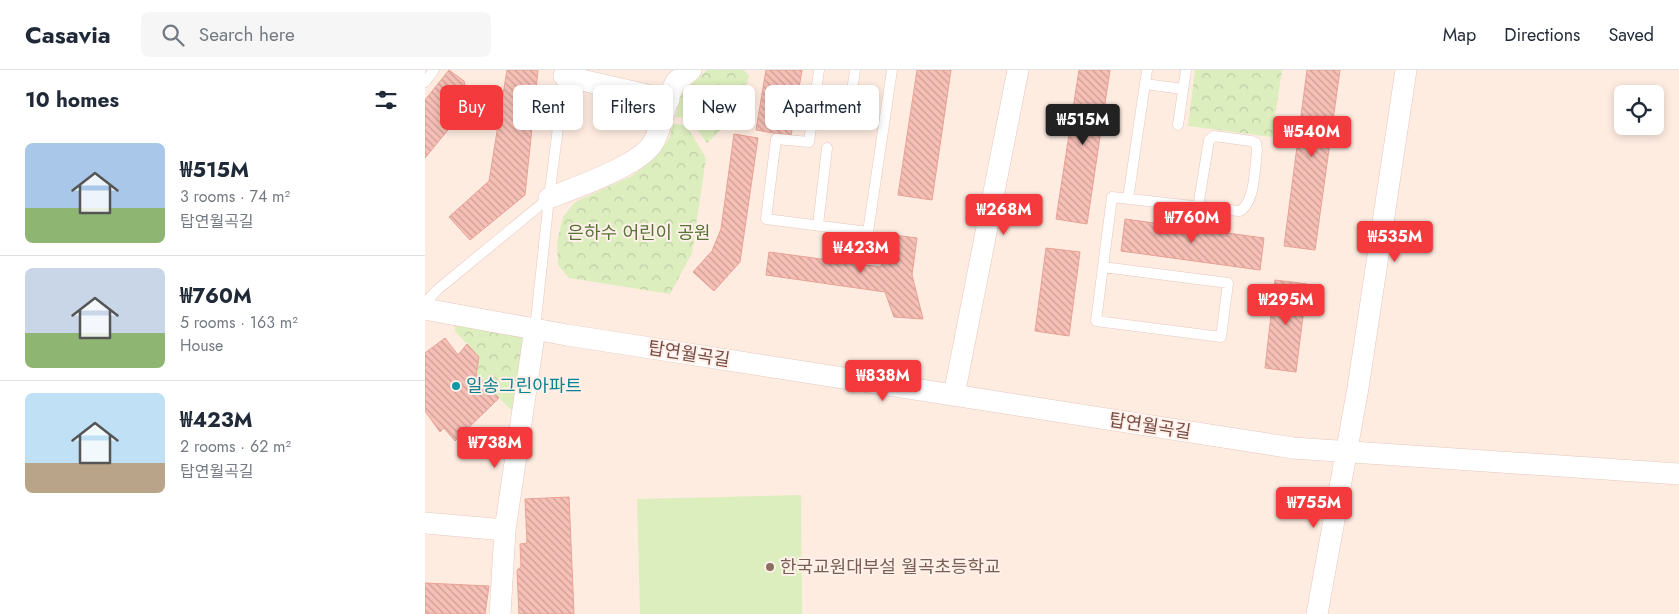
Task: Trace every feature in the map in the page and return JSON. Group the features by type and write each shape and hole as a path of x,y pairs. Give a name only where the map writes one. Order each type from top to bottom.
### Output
{"street":[{"path":"673,91 677,82 691,70"},
{"path":"954,395 1018,70"},
{"path":"1317,614 1347,451 1406,70"},
{"path":"565,73 611,85"},
{"path":"549,198 617,170 635,159 651,146 659,130"},
{"name":"탑연월곡길","path":"425,309 535,329 1293,448 1679,474"},
{"path":"500,614 505,530 535,329"},
{"path":"425,523 505,530"}],"lane":[{"path":"425,82 434,70"},
{"path":"819,70 809,142 776,138 767,219 868,232 892,70"},
{"path":"853,85 855,70"},
{"path":"1128,199 1147,70"},
{"path":"1178,125 1186,70"},
{"path":"535,329 565,73"},
{"path":"1145,84 1183,90"},
{"path":"1103,268 1229,283 1221,336 1096,321 1112,197 1198,207 1239,211 1245,209 1250,201 1257,150 1255,143 1214,136 1209,140 1198,207"},
{"path":"818,225 827,148"},
{"path":"425,303 437,290 549,198"}],"green space":[{"path":"707,70 744,70 749,76 747,85 691,85"},
{"path":"1195,70 1282,70 1272,137 1188,126"},
{"path":"683,92 683,118 675,117"},
{"name":"은하수 어린이 공원","path":"673,124 683,125 683,130 689,130 706,158 692,253 670,294 569,278 558,265 557,243 563,217 575,202 632,176 654,159 669,139 673,130"},
{"path":"698,130 720,130 707,143"},
{"path":"456,314 513,324 523,340 513,412 476,374 479,357 455,331"},
{"path":"801,495 802,614 640,614 637,499"}],"building":[{"path":"449,70 464,81 465,85 440,85 440,130 448,130 425,158 425,100"},
{"path":"507,70 538,70 536,85 513,85 513,130 532,130 525,195 470,240 449,217 489,181 497,130 503,130 503,95"},
{"path":"766,70 802,70 800,85 765,85 765,130 792,130 791,136 756,130"},
{"path":"917,70 951,70 932,200 898,195"},
{"path":"1079,70 1110,70 1087,224 1056,219"},
{"path":"1307,70 1340,70 1315,250 1284,246"},
{"path":"734,134 758,138 740,262 714,291 693,272 712,251 721,229"},
{"path":"1125,219 1264,238 1260,270 1121,251"},
{"path":"886,234 917,238 912,275 923,319 894,317 885,292 766,275 769,252 881,267"},
{"path":"1046,248 1080,252 1069,336 1035,331"},
{"path":"1275,280 1307,284 1296,372 1265,368"},
{"name":"일송그린아파트","path":"445,338 458,355 467,344 479,357 476,374 499,398 455,441 444,428 440,432 425,411 425,353"},
{"path":"569,497 574,614 519,614 517,570 521,567 520,544 527,543 525,499"},
{"path":"425,583 489,586 485,614 425,614"}],"place":[{"name":"일송그린아파트","path":"456,386"},
{"name":"한국교원대부설 월곡초등학교","path":"770,567"}]}
